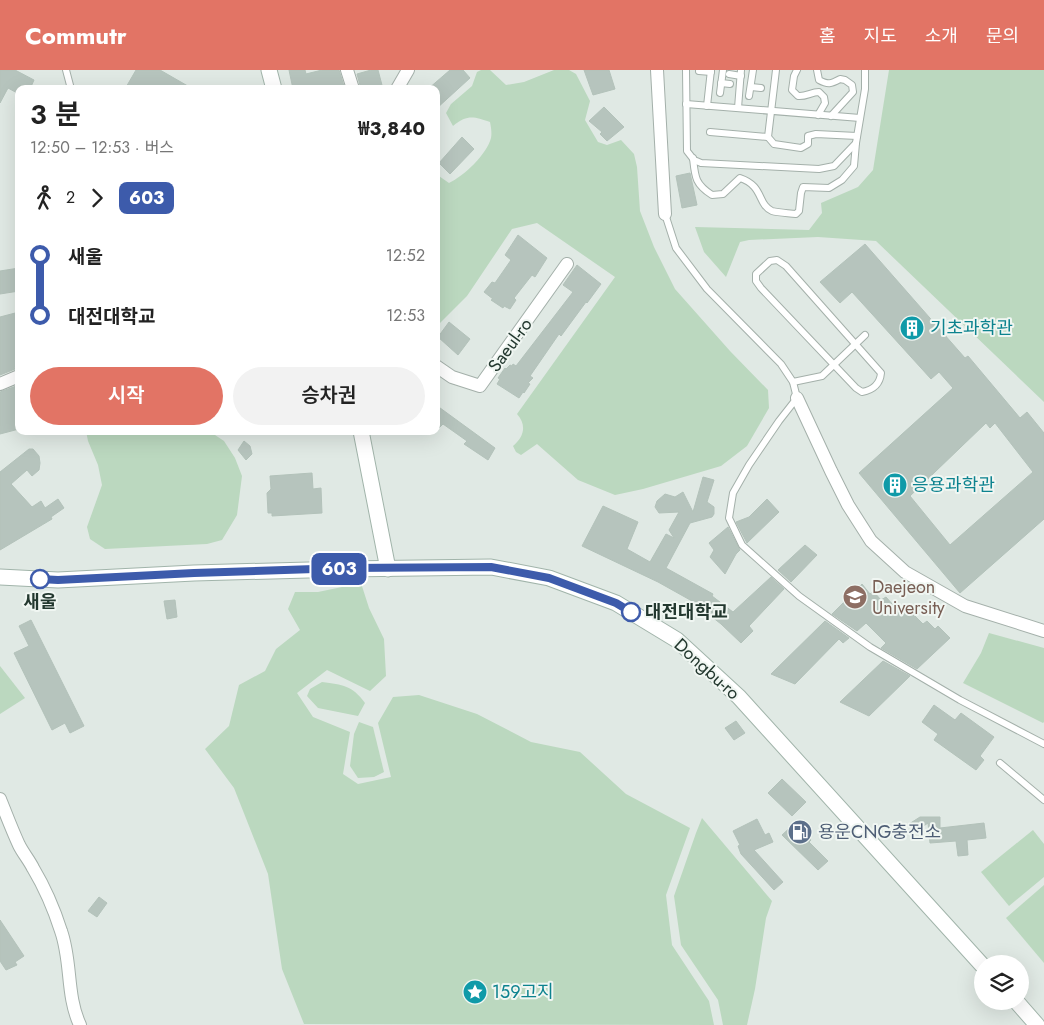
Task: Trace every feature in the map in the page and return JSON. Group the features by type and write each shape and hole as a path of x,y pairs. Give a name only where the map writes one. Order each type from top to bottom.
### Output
{"main road":[{"path":"269,70 273,85"},
{"path":"362,435 388,569"},
{"name":"Dongbu-ro","path":"0,577 58,580 345,568 491,567 549,578 616,603 677,640 739,697 974,956"},
{"path":"1024,1010 1037,1025"}],"street":[{"path":"347,70 352,85"},
{"path":"399,85 408,70"},
{"path":"658,70 665,214"},
{"name":"Saeul-ro","path":"440,369 452,377 480,386 567,264"},
{"path":"0,384 15,378"},
{"path":"798,398 848,505 871,541 905,572 965,606 1044,630"},
{"path":"0,799 20,846 34,868 53,907 68,954 72,1002 80,1025"}],"lane":[{"path":"66,70 69,85"},
{"path":"686,70 687,151 701,163 819,169 834,166 857,140"},
{"path":"750,96 753,70"},
{"path":"768,137 776,70"},
{"path":"797,70 792,90 798,96 803,97 812,92 819,92 824,97 825,103 818,115"},
{"path":"817,70 819,80 826,84 832,84 840,79 852,84 853,92 831,116"},
{"path":"693,158 695,175 701,188 712,195 723,194 740,178 750,181 765,205 772,211 796,214 799,211 803,187 829,188 842,180 854,166 866,88 865,70"},
{"path":"699,71 711,71 708,106"},
{"path":"720,93 721,83 726,72 741,73 738,108"},
{"path":"721,83 730,84"},
{"path":"751,86 761,88"},
{"path":"686,104 860,118"},
{"path":"710,132 768,137 774,144 801,148 808,144 808,136 816,134 857,140"},
{"path":"665,214 676,248 707,289 781,364 793,382 798,398 779,421 732,494 729,518 742,545 799,596 870,648 960,700 1044,744"},
{"path":"777,260 786,266 881,373 881,380 871,390 862,392 834,365 756,281 756,274 770,261 777,260"},
{"path":"793,382 822,376 865,335"},
{"path":"1000,763 1044,800"}],"green space":[{"path":"490,70 506,85 524,82 554,70 569,70 576,74 590,101 585,120 598,142 607,145 621,140 634,154 637,167 640,211 654,247 675,289 730,351 768,390 769,408 747,446 721,466 643,489 615,495 578,480 537,444 521,455 516,452 513,446 520,439 523,431 522,422 517,414 615,277 537,223 512,229 467,296 440,323 440,177 449,183 455,180 480,157 491,138 490,122 467,118 453,126 446,113 451,104 472,86 477,72"},
{"path":"889,70 1044,70 1044,402 876,241 818,237 740,242 726,277 704,252 695,227 809,230 822,213 821,203 858,187 873,170"},
{"path":"87,435 215,435 224,441 235,458 242,476 237,515 222,540 207,544 105,549 90,539 87,527 102,485 98,465"},
{"path":"361,583 369,608 384,639 386,676 370,691 327,670 297,693 313,717 350,732 343,774 358,784 391,777 378,723 393,697 419,695 477,714 531,742 580,752 626,794 690,828 666,895 672,945 709,1001 714,1025 304,1024 282,969 268,874 234,788 205,749 229,726 239,685 265,671 276,649 300,630 288,609 295,592 318,592"},
{"path":"989,633 1044,648 1043,723 963,683 981,653"},
{"path":"0,666 25,698 0,714"},
{"path":"322,682 341,685 356,693 365,703 358,716 318,708 307,696 310,689"},
{"path":"359,722 373,727 384,772 374,777 358,778 350,766 354,734"},
{"path":"702,818 772,901 766,918 755,989 747,1025 723,1025 718,1000 681,945 674,896"},
{"path":"1033,830 1044,844 1044,877 1009,906 981,872"},
{"path":"1044,885 1044,963 1006,918"}],"building":[{"path":"0,70 15,70 34,80 32,85 15,85 15,92 8,88 0,103"},
{"path":"136,70 160,70 186,85 127,85"},
{"path":"289,70 305,70 306,74 322,70 339,70 344,85 292,85"},
{"path":"378,70 382,85 360,85 357,74"},
{"path":"450,70 463,70 470,78 440,105 440,85 433,85"},
{"path":"584,70 609,70 615,89 593,95"},
{"path":"604,107 624,127 607,141 600,134 602,132 589,121"},
{"path":"462,137 474,149 450,174 440,162"},
{"path":"690,173 697,205 682,208 676,176"},
{"path":"518,235 547,258 535,277 532,275 514,298 516,300 510,309 504,306 503,308 491,300 493,299 484,292 492,282 495,283 511,260 505,255"},
{"name":"응용과학관","path":"865,244 965,358 968,356 1020,418 1027,412 1044,433 1044,519 960,593 859,473 953,388 939,372 931,379 852,292 840,303 820,282","holes":["986,423 990,428 995,423 1033,472 950,545 910,496"]},
{"path":"577,265 601,284 561,336 559,334 530,376 533,378 528,383 530,384 519,398 497,384 500,379 498,378 505,368 513,364 516,366 573,292 563,285"},
{"path":"15,269 15,292 0,294 0,271"},
{"path":"15,313 15,369 0,375 0,317"},
{"path":"449,322 470,339 458,355 440,339 440,334"},
{"path":"15,386 15,430 0,434 0,392"},
{"path":"440,408 495,448 488,460 464,444 467,441 443,424 440,427"},
{"path":"244,441 250,446 252,454 246,460 238,450"},
{"path":"29,449 33,449 39,456 39,470 32,476 27,470 11,484 32,507 41,501 45,508 58,499 64,508 51,517 52,519 0,550 0,472"},
{"path":"312,473 313,489 321,488 322,513 272,516 272,513 268,513 267,493 271,489 270,476"},
{"path":"703,477 714,480 707,502 714,507 714,514 712,517 690,523 666,568 713,594 712,596 733,612 771,577 784,589 749,626 753,631 741,643 692,601 658,582 582,546 603,506 638,522 627,549 650,562 666,534 674,538 669,530 679,512 659,513 655,507 657,501 665,494 675,497 683,492 693,512"},
{"path":"767,499 779,512 747,543 736,522 749,517"},
{"path":"728,527 740,550 725,574 710,557 714,550 709,543"},
{"path":"805,545 817,555 791,582 778,570"},
{"path":"862,584 870,594 873,591 881,600 886,597 894,606 897,604 909,617 913,614 923,624 927,621 935,629 938,626 950,638 917,669 881,648 886,643 866,623 857,631 832,614"},
{"path":"175,600 177,617 167,619 164,601"},
{"path":"31,620 84,726 70,733 65,723 52,730 14,653 29,646 19,626"},
{"path":"825,621 849,638 843,643 839,639 795,684 771,674"},
{"path":"883,661 910,676 869,716 840,702"},
{"path":"934,705 955,720 961,713 994,737 980,756 984,760 976,770 934,740 938,734 922,722"},
{"path":"736,721 745,733 734,740 725,728"},
{"path":"782,779 806,802 792,816 768,793"},
{"path":"920,817 940,817 940,828 984,823 986,838 967,840 968,855 958,856 956,841 930,843 928,823 915,832 909,824"},
{"path":"757,819 765,835 769,833 773,842 754,850 783,882 774,890 741,854 738,846 740,845 733,831"},
{"path":"795,823 811,840 809,842 828,861 818,870 782,835"},
{"path":"99,897 107,903 97,917 88,911"},
{"path":"0,920 24,956 15,962 17,965 6,970 0,961"}],"bus line":[{"name":"603","path":"40,579 58,580 345,568 491,567 549,578 616,603 631,612"}],"place":[{"name":"기초과학관","path":"912,328"},
{"name":"응용과학관","path":"895,485"},
{"name":"새울","path":"40,579"},
{"name":"Daejeon University","path":"855,597"},
{"name":"대전대학교","path":"631,612"},
{"name":"용운CNG충전소","path":"800,832"},
{"name":"159고지","path":"475,992"}]}
